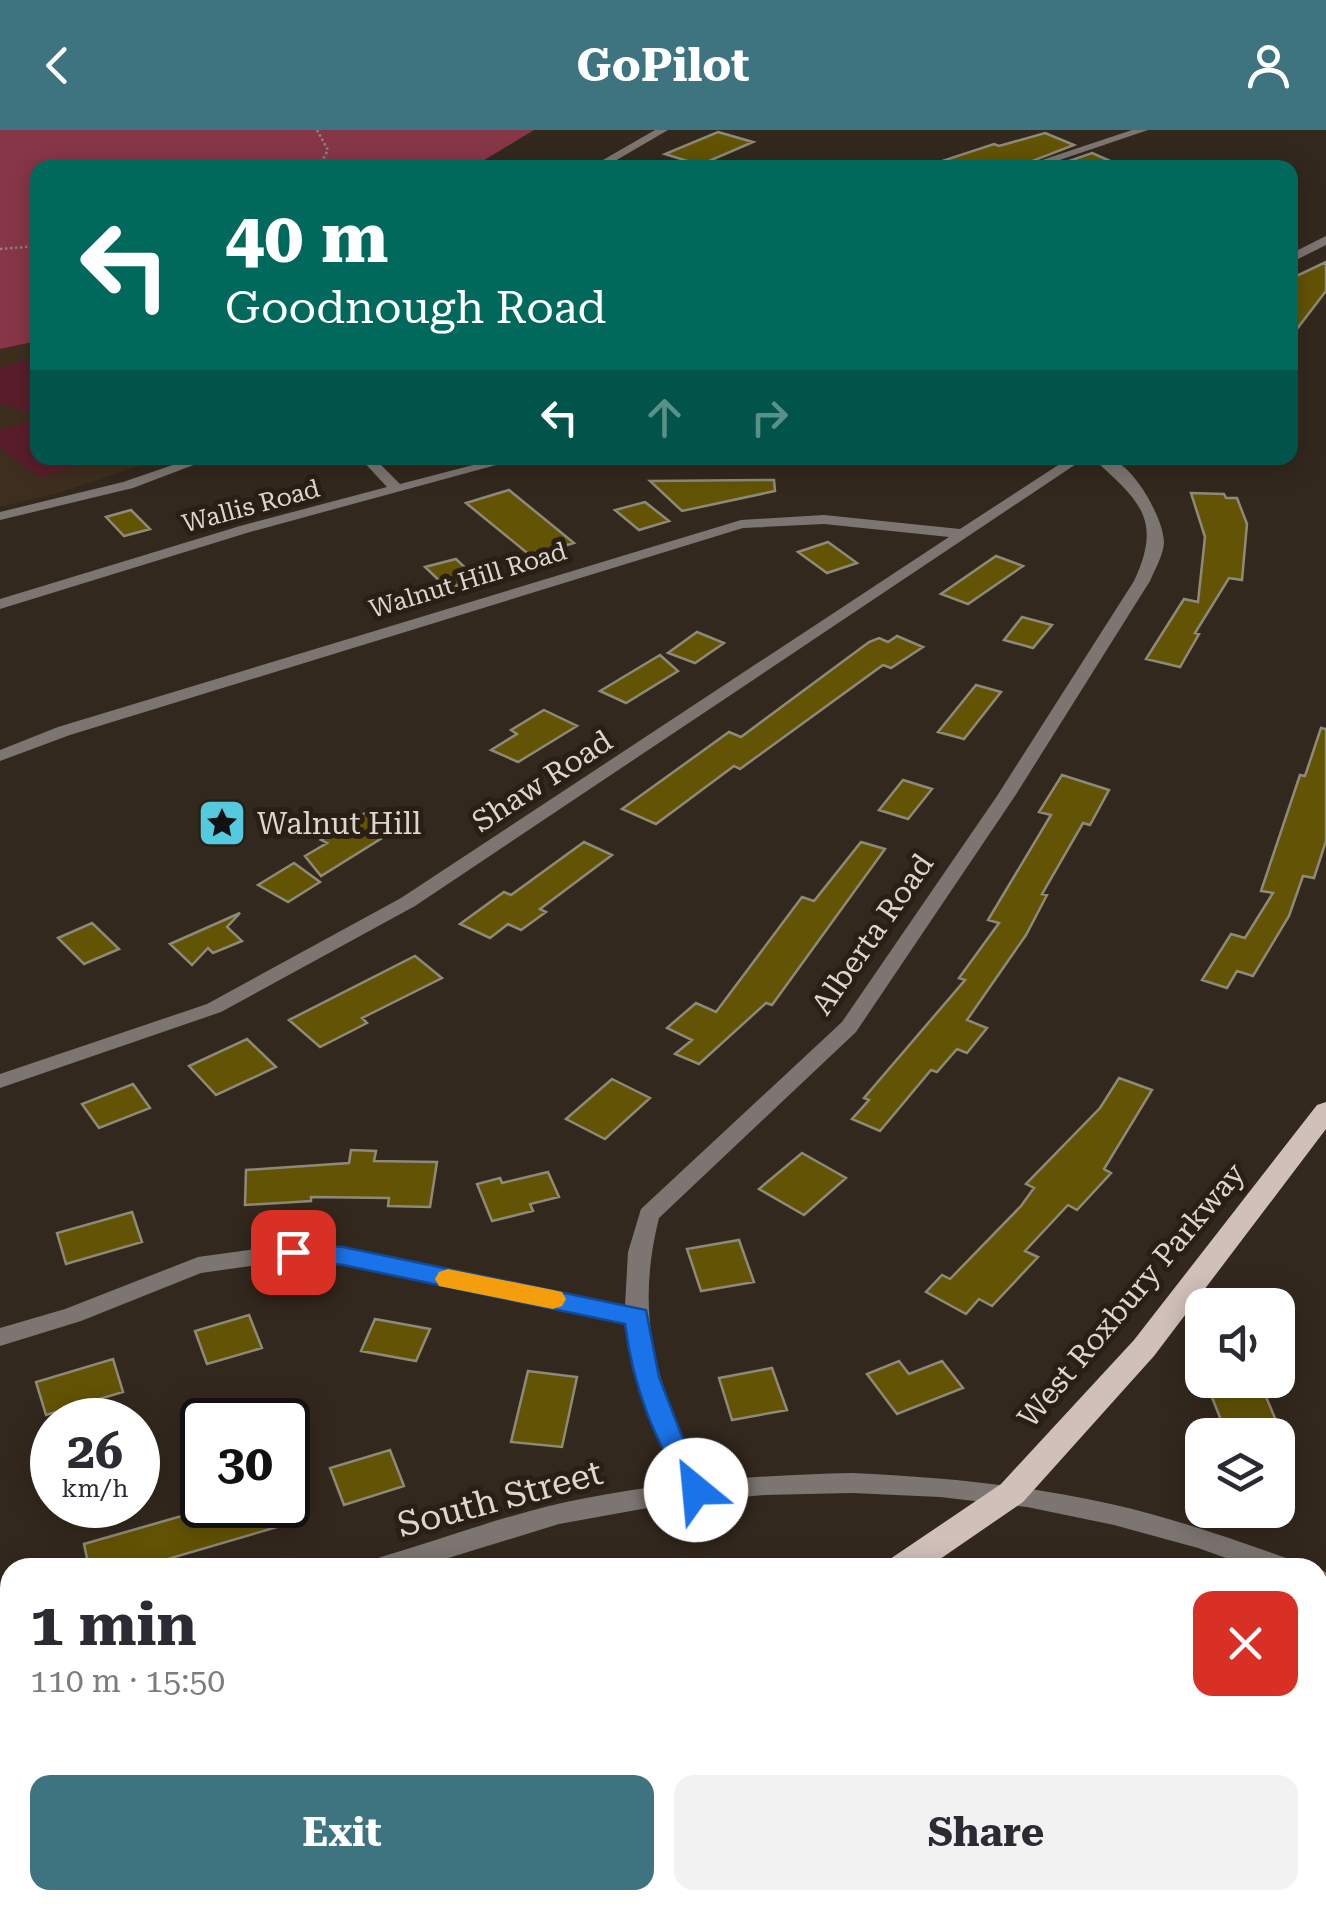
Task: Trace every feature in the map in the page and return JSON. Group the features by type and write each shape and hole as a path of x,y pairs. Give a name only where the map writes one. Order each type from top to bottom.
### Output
{"main road":[{"name":"West Roxbury Parkway","path":"916,1558 1012,1493 1144,1348 1322,1120"}],"street":[{"path":"609,160 663,130"},
{"path":"1048,160 1144,130"},
{"path":"1298,255 1326,240"},
{"path":"0,516 128,485 184,465"},
{"path":"374,465 397,489"},
{"name":"Wallis Road","path":"0,604 245,529 488,465"},
{"name":"Shaw Road","path":"0,1081 214,1008 408,902 1067,465"},
{"name":"Alberta Road","path":"696,1490 667,1434 646,1377 637,1317 635,1257 648,1216 848,1027 1006,796 1142,581 1156,547 1154,521 1134,488 1111,465"},
{"name":"Walnut Hill Road","path":"0,756 64,731 727,527 767,520 812,520 870,522 962,534"},
{"path":"0,1337 73,1316 198,1265 293,1252 343,1256 637,1317"},
{"name":"South Street","path":"415,1558 581,1509 696,1490 758,1484 887,1482 1012,1493 1159,1526 1256,1558"}],"path":[{"path":"317,130 328,150 322,160"},
{"path":"0,250 30,247"}],"shaded area":[{"path":"0,130 534,130 485,160 30,160 30,343 0,349"},
{"path":"30,254 30,465 142,465 65,491 0,507 0,256"},
{"path":"30,358 30,413 0,404 0,368"},
{"path":"30,420 30,465 80,465 40,478 0,448 0,430"}],"building":[{"path":"718,132 753,142 712,160 684,160 665,154"},
{"path":"1045,133 1074,145 1035,160 945,160 994,144 999,146"},
{"path":"1092,153 1108,160 1072,160"},
{"path":"1326,262 1326,291 1298,328 1298,275"},
{"path":"774,480 775,491 682,511 650,481"},
{"path":"509,490 574,543 531,556 466,503"},
{"path":"1191,493 1237,498 1247,524 1242,580 1229,578 1195,633 1199,634 1180,667 1146,659 1184,599 1198,602 1205,537"},
{"path":"645,502 669,521 639,530 615,510"},
{"path":"131,510 150,529 124,536 106,517"},
{"path":"828,542 857,563 827,573 798,552"},
{"path":"996,556 1023,566 968,604 941,594"},
{"path":"456,559 478,580 447,588 425,567"},
{"path":"1022,617 1052,625 1033,648 1004,640"},
{"path":"697,632 724,643 695,663 668,653"},
{"path":"897,636 923,647 891,668 883,665 740,769 734,766 656,824 622,809 729,732 741,737 869,642 879,638 888,642"},
{"path":"660,655 678,671 626,703 600,691"},
{"path":"976,685 1001,692 964,739 938,732"},
{"path":"544,710 577,726 518,762 491,750 517,734 511,730"},
{"path":"1321,728 1326,729 1326,841 1314,878 1303,876 1289,916 1253,976 1237,971 1227,988 1202,980 1231,934 1245,938 1273,893 1261,891 1300,775 1305,776"},
{"path":"1062,775 1109,790 1090,825 1083,823 1042,894 1047,895 1026,935 967,1020 987,1028 967,1053 957,1049 937,1072 931,1070 880,1131 852,1119 869,1100 864,1098 965,980 959,978 999,923 988,920 1051,815 1039,812"},
{"path":"903,780 932,789 908,819 879,810"},
{"path":"367,812 398,828 321,876 305,856 327,843 321,840"},
{"path":"584,842 612,855 540,909 546,912 521,930 508,924 490,938 460,924 504,892 511,895"},
{"path":"861,842 885,849 772,1005 766,1003 699,1064 675,1054 692,1040 667,1028 696,1003 716,1012 802,897 814,901"},
{"path":"294,863 320,882 288,902 258,885"},
{"path":"240,913 227,927 242,941 213,953 208,948 192,965 170,944"},
{"path":"92,923 119,949 84,964 58,938"},
{"path":"415,956 442,978 362,1018 367,1023 320,1047 289,1020"},
{"path":"247,1039 276,1067 216,1095 189,1066"},
{"path":"1119,1078 1152,1090 1104,1169 1111,1173 1077,1210 1068,1205 1025,1251 1038,1257 992,1306 979,1299 966,1314 926,1292 942,1275 950,1279 1021,1206 1034,1188 1026,1184 1100,1108"},
{"path":"612,1079 650,1098 605,1139 566,1119"},
{"path":"133,1084 150,1108 99,1128 82,1104"},
{"path":"351,1150 376,1151 374,1161 437,1162 430,1207 388,1206 389,1198 311,1197 311,1201 245,1205 246,1170 349,1163"},
{"path":"802,1153 846,1178 804,1215 759,1189"},
{"path":"548,1172 559,1197 530,1204 533,1211 492,1221 477,1184 500,1178 502,1183"},
{"path":"132,1212 142,1242 66,1264 57,1233"},
{"path":"739,1240 754,1282 701,1291 687,1249"},
{"path":"249,1315 262,1348 207,1364 195,1331"},
{"path":"375,1319 430,1329 416,1361 361,1351"},
{"path":"113,1359 123,1392 103,1398 41,1398 36,1382"},
{"path":"899,1361 909,1374 942,1361 963,1388 897,1414 867,1374"},
{"path":"772,1368 787,1410 732,1420 719,1378"},
{"path":"528,1371 577,1377 562,1447 511,1442"},
{"path":"1212,1398 1267,1398 1275,1418 1220,1418"},
{"path":"390,1450 404,1486 344,1505 330,1468"},
{"path":"180,1516 180,1528 274,1528 171,1558 87,1558 84,1544 140,1528 160,1528 160,1522"}],"slow traffic":[{"path":"448,1279 553,1299"}],"place":[{"name":"Walnut Hill","path":"222,823"}],"route":[{"path":"293,1252 343,1256 637,1317 646,1377 667,1434 696,1490"}]}
